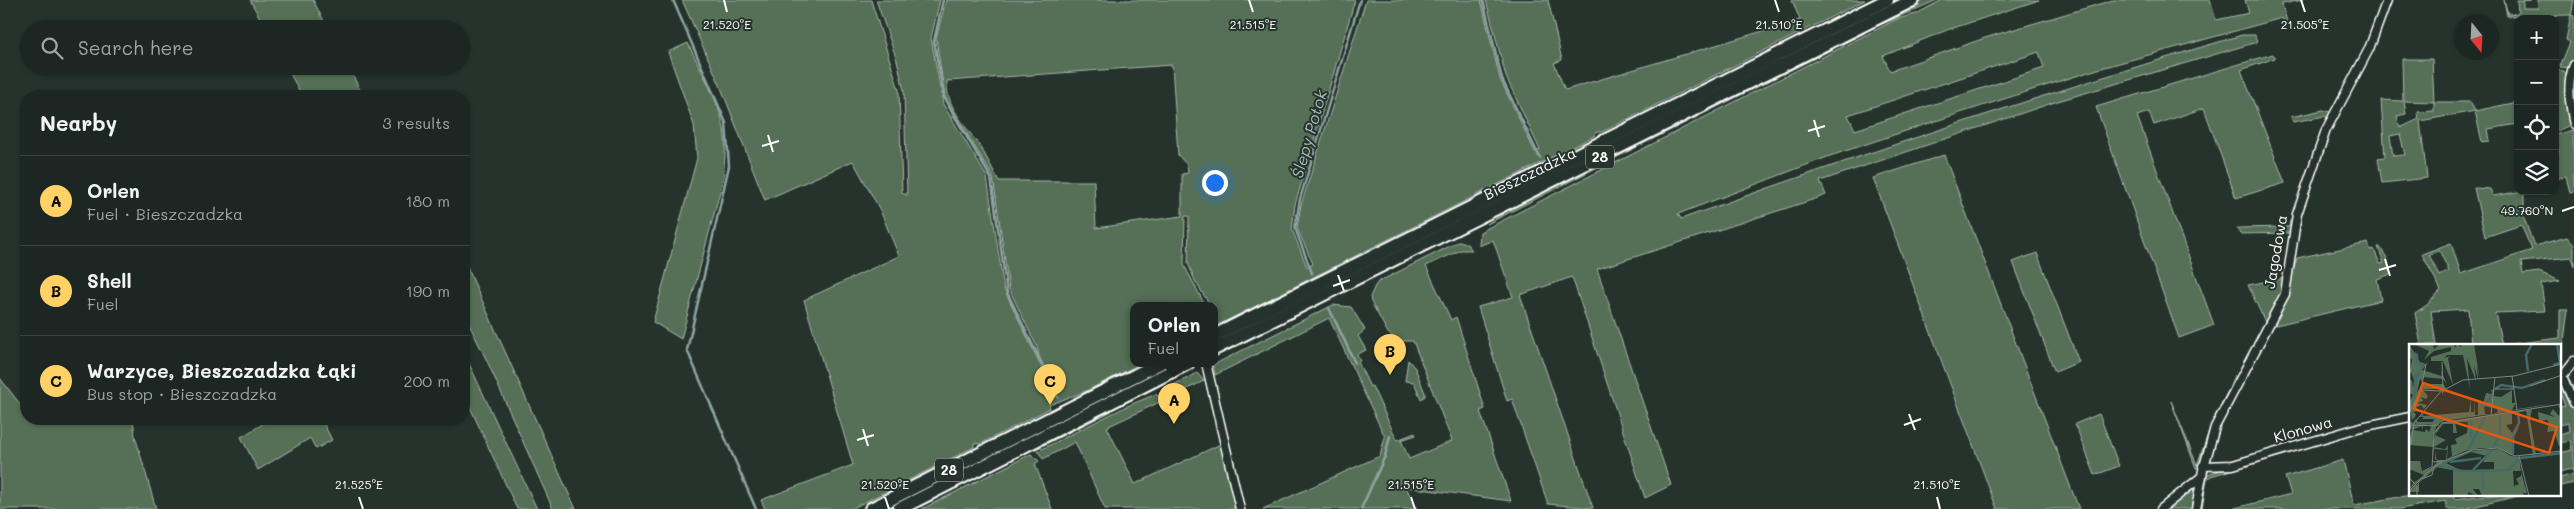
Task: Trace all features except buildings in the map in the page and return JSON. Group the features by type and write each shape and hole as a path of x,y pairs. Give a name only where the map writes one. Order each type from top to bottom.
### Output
{"main road":[{"name":"Bieszczadzka","path":"1218,335 1887,0"},
{"name":"Bieszczadzka","path":"1218,348 1913,0"},
{"name":"28","path":"871,509 1152,367"},
{"name":"28","path":"899,509 1180,367"}],"street":[{"name":"Jagodowa","path":"2196,509 2203,466 2215,427 2285,294 2296,216 2326,130 2369,49 2387,0"},
{"path":"2574,65 2571,72 2570,102 2574,124"},
{"path":"2562,376 2574,361"},
{"path":"1207,367 1240,509"},
{"path":"2562,379 2574,402"},
{"name":"Klonowa","path":"2203,466 2233,465 2361,427 2409,416"},
{"path":"2161,509 2201,477"}],"green space":[{"path":"250,0 313,0 323,20 261,20"},
{"path":"682,0 871,0 899,90 902,193 907,195 904,91 897,60 876,0 940,0 931,38 943,104 987,177 1004,289 1054,393 1057,391 1040,361 1037,347 1009,289 993,177 945,97 936,38 946,0 1355,0 1295,205 1292,229 1307,267 1313,264 1297,228 1301,205 1366,0 1481,0 1500,79 1535,152 1540,150 1506,77 1486,0 1548,0 1562,60 1554,63 1565,90 1800,20 1792,0 1865,0 1602,132 1596,132 1594,136 1220,324 1218,324 1218,302 1208,302 1195,281 1188,263 1189,216 1185,216 1184,265 1203,302 1130,302 1130,367 1134,367 1086,391 1049,405 1050,408 980,444 974,443 974,447 851,509 765,509 761,500 853,465 804,300 899,256 880,210 853,161 765,200 720,85","holes":["1172,65 1178,155 1187,165 1188,173 1182,174 1182,216 1096,228 1094,181 999,181 979,145 954,110 947,91 947,81"]},
{"path":"1871,0 1875,0 1604,136 1603,134"},
{"path":"1925,0 1937,0 1869,30 1869,29"},
{"path":"1942,0 2039,0 1947,30 1883,56 1890,71 1988,37 2113,0 2210,0 2216,20 2249,13 2245,0 2303,0 2282,4 2287,22 2284,23 2282,18 2098,69 1830,156 1678,214 1681,219 1960,123 2242,35 2255,35 2257,42 2058,101 1820,181 1826,195 1597,269 1671,485 1645,498 1572,277 1520,295 1593,508 1548,504 1512,399 1507,401 1478,307 1513,297 1493,240 1479,246 1480,232 1897,19 1916,14","holes":["2039,52 2044,68 1855,130 1848,115"]},
{"path":"2504,0 2508,14 2518,13 2517,0 2531,0 2523,1 2523,8 2538,8 2538,0 2574,0 2571,15 2507,16"},
{"path":"2571,15 2574,16 2574,60 2570,68 2560,67 2570,42 2566,40"},
{"path":"1863,31 1865,33 1641,145 1641,143"},
{"path":"688,43 709,85 722,118 725,148 723,180 681,339 653,322 697,158 694,125 668,52"},
{"path":"2273,54 2275,58 2241,70 2285,183 2236,198 2204,108 2154,125 2149,112 2137,116 2214,325 2179,338 2096,107"},
{"path":"2402,59 2432,59 2434,102 2470,102 2475,111 2420,121 2427,178 2382,183 2378,158 2385,157 2381,100 2403,101","holes":["2404,101 2434,102 2434,111 2418,112 2419,119 2400,128 2397,116 2406,114","2400,134 2405,155 2393,156 2390,136"]},
{"path":"2559,70 2564,71 2567,75 2570,125 2559,130"},
{"path":"291,75 352,75 360,90 299,90"},
{"path":"2514,103 2514,125 2488,129 2490,141 2482,142 2475,111"},
{"path":"2323,110 2330,112 2328,119 2325,116 2293,122 2291,117"},
{"path":"2573,130 2574,192 2570,193 2566,176 2559,177 2559,134"},
{"path":"1637,147 1487,224 1514,207"},
{"path":"1944,155 2079,509 1997,509 1873,178"},
{"path":"2474,188 2490,189 2493,196 2514,193 2514,195 2524,195 2524,218 2534,246 2567,237 2574,245 2574,267 2571,257 2521,262 2523,274 2539,272 2560,281 2541,284 2545,311 2495,313 2502,344 2471,344 2468,309 2431,311 2436,344 2421,344 2415,313 2427,305 2441,290 2422,254 2451,243 2461,274 2532,250 2521,225 2485,237","holes":["2439,250 2449,271 2440,276 2429,255"]},
{"path":"2290,221 2292,221 2290,233 2240,234 2237,228 2289,227"},
{"path":"1460,241 1467,244 1472,250 1461,250 1426,266 1451,320 1456,317 1485,409 1480,411 1511,501 1406,487 1417,509 1263,509 1380,456 1385,437 1329,318 1215,375 1213,367 1218,367 1218,362 1333,305 1351,307 1365,330 1358,336 1366,350 1357,354 1360,361 1358,362 1370,387 1372,386 1397,440 1415,433 1416,435 1401,440 1409,459 1452,441 1413,341 1398,341 1388,333 1371,302 1370,297 1378,282"},
{"path":"2368,243 2370,250 2374,249 2380,264 2384,263 2378,247 2380,247 2387,258 2391,274 2377,279 2381,300 2272,326 2285,301 2297,258"},
{"path":"2037,253 2079,362 2055,372 2013,262"},
{"path":"470,273 576,509 553,509 470,326"},
{"path":"2285,278 2283,289 2268,322 2265,322 2248,285"},
{"path":"2560,310 2568,310 2562,356 2562,344 2510,344 2560,338"},
{"path":"1408,360 1415,368 1425,393 1425,396 1421,399 1414,382 1405,381"},
{"path":"470,366 537,509 517,509 470,407"},
{"path":"1197,373 1204,381 1107,427 1135,484 1223,443 1236,509 1105,509 1075,442 1043,459 1038,451 1125,407 1156,394 1158,396 1164,393 1163,390"},
{"path":"2234,375 2237,380 2200,468 2196,468 2171,401 2197,465 2213,420"},
{"path":"0,378 20,404 20,425 134,425 135,436 156,509 0,509"},
{"path":"2562,386 2574,407 2574,474 2572,469 2562,472 2562,452 2572,450 2570,441 2562,443 2562,434 2569,432 2568,423 2562,424 2562,407 2565,406 2562,398"},
{"path":"1112,411 1036,449 1035,447"},
{"path":"2099,414 2119,466 2095,475 2075,424"},
{"path":"261,425 324,425 332,440 316,449 310,438 258,470 241,437"},
{"path":"2337,437 2337,439 2211,476 2207,479 2202,509 2199,509 2204,477 2208,474"},
{"path":"1031,454 1039,461 1035,464 1052,509 922,509"},
{"path":"2343,460 2354,505 2409,495 2454,496 2454,499 2479,496 2518,496 2464,509 2447,509 2445,501 2400,509 2231,509 2291,494 2285,477"},
{"path":"2574,474 2574,483 2562,486 2562,477"},
{"path":"2195,483 2198,486 2194,509 2165,509"}],"waterway":[{"path":"673,0 726,123 729,166 687,350 756,509"},
{"path":"943,0 934,41 944,98 991,178 1007,292 1058,397"},
{"name":"Ślepy Potok","path":"1312,273 1295,228 1300,199 1360,0"},
{"path":"1483,0 1502,79 1540,158"},
{"path":"2574,92 2574,101"},
{"path":"1329,308 1355,363"},
{"path":"1361,509 1385,456 1390,436"}],"place":[{"name":"Shell","path":"1390,375"},
{"name":"Warzyce, Bieszczadzka Łąki","path":"1050,405"},
{"name":"Orlen","path":"1174,424"}]}
